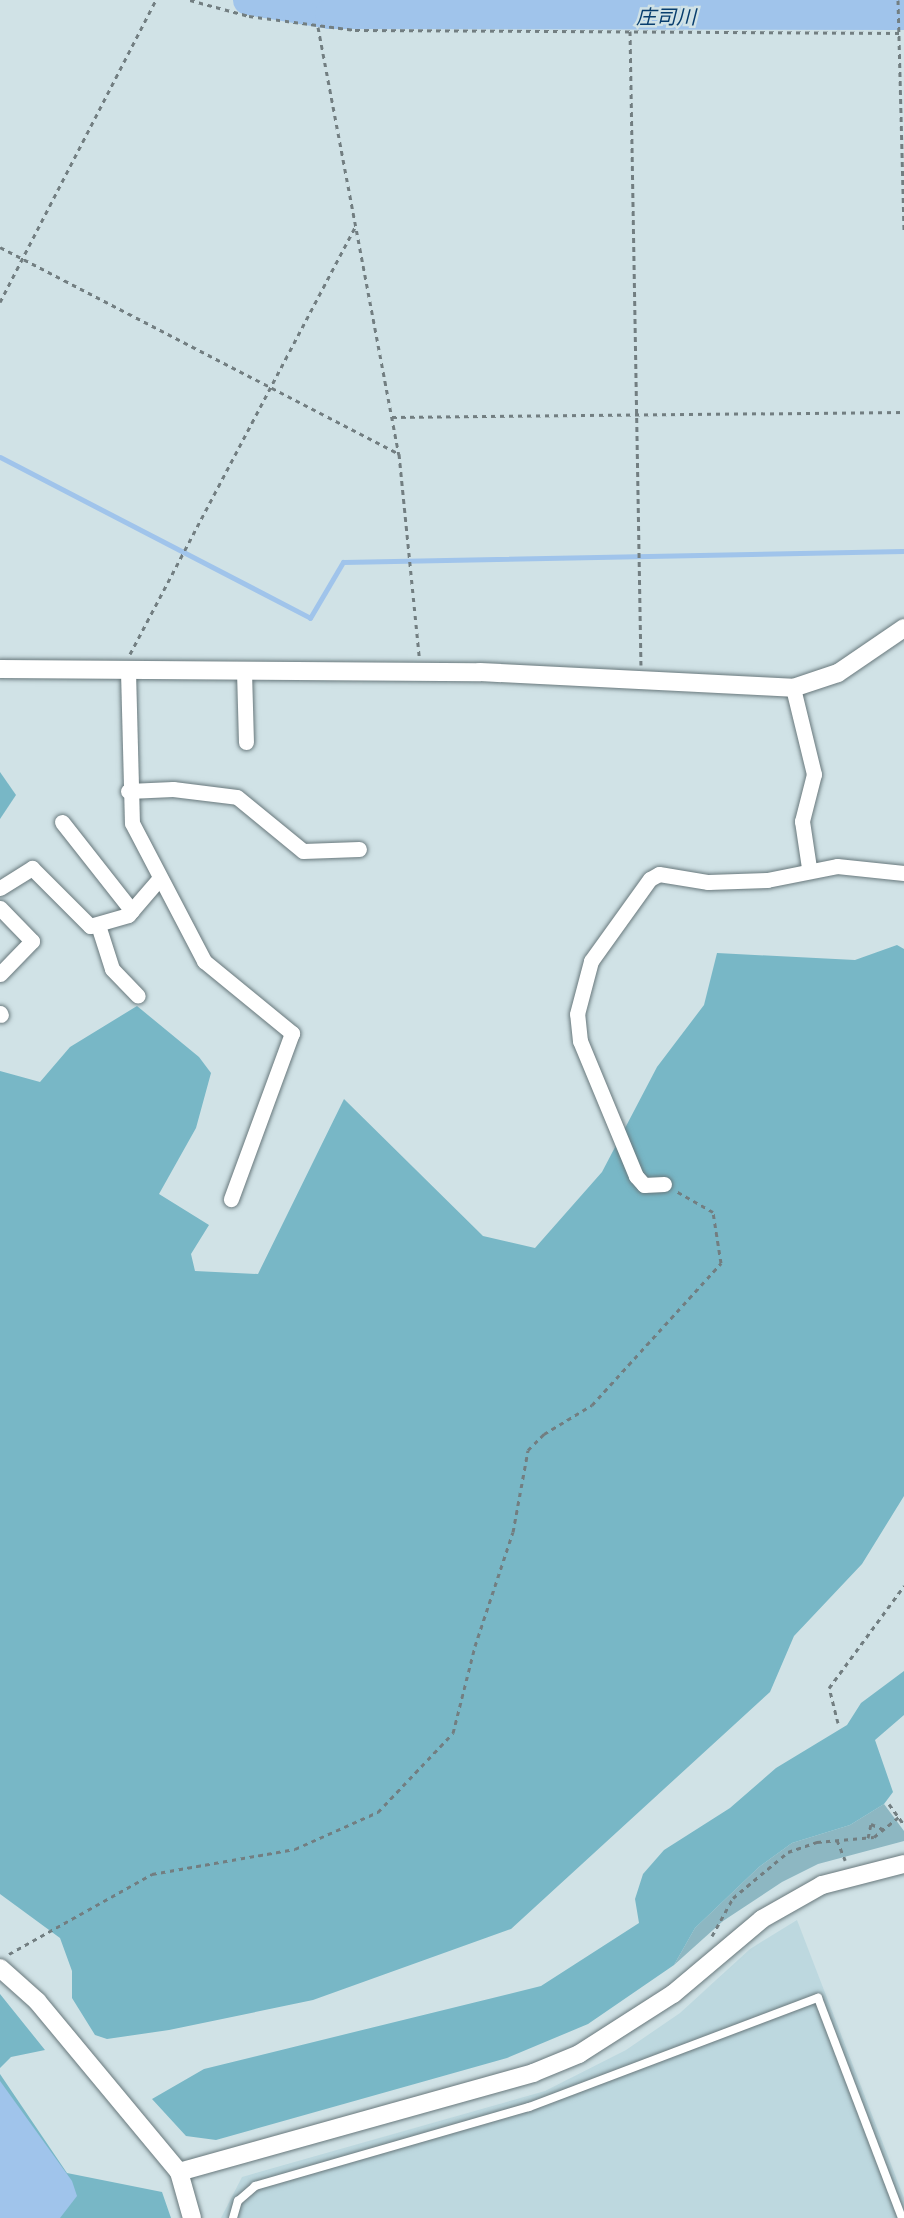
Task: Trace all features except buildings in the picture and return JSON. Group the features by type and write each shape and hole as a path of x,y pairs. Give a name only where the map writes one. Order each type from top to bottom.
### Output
{"street":[{"path":"884,645 904,628"},
{"path":"0,669 420,671 793,688 837,673 884,645 904,637"},
{"path":"124,671 128,791 132,824 204,961 292,1033 231,1199"},
{"path":"244,671 246,742"},
{"path":"793,688 814,774 802,821 809,868"},
{"path":"128,791 173,789 237,796 303,851 358,849"},
{"path":"62,822 132,911"},
{"path":"0,888 32,868 81,922 98,925 132,911 159,879"},
{"path":"664,1184 644,1185 636,1176 580,1041 577,1014 591,961 650,879 659,874 732,881 767,880 809,868 904,873"},
{"path":"0,909 32,941 0,975"},
{"path":"98,925 112,969 138,996"},
{"path":"174,2166 533,2073 579,2054 673,1994 762,1919 822,1885 904,1864"},
{"path":"4,1961 174,2166 192,2218"}],"lane":[{"path":"233,2218 238,2202 255,2186 530,2107 818,1998 902,2218"}],"path":[{"path":"0,302 156,0"},
{"path":"190,0 318,27 904,33"},
{"path":"898,0 904,231"},
{"path":"318,27 399,454 420,671"},
{"path":"630,31 641,680"},
{"path":"124,671 356,226"},
{"path":"0,247 399,454"},
{"path":"392,417 904,412"},
{"path":"4,1961 152,1874 295,1849 378,1812 453,1733 475,1646 513,1532 528,1450 544,1434 592,1405 721,1263 713,1212 664,1184"},
{"path":"838,1723 829,1688 904,1586"},
{"path":"889,1804 904,1825"},
{"path":"712,1936 726,1905 781,1857 798,1846 868,1838 899,1817"},
{"path":"868,1838 871,1824 883,1829"},
{"path":"837,1840 845,1860"}],"shaded area":[{"path":"0,772 16,795 0,819"},
{"path":"897,945 904,949 904,1496 862,1564 794,1636 770,1692 511,1929 313,2000 169,2030 107,2039 95,2035 72,1998 72,1971 60,1938 0,1894 0,1071 40,1082 70,1047 137,1006 199,1057 211,1073 196,1128 159,1194 209,1225 191,1254 195,1271 258,1274 344,1099 483,1236 535,1248 602,1172 657,1067 704,1005 717,953 855,960"},
{"path":"904,1671 904,1715 875,1740 893,1792 884,1804 850,1825 792,1843 759,1867 695,1928 674,1965 588,2024 507,2058 216,2140 186,2136 152,2099 204,2069 541,1986 639,1923 635,1899 643,1874 664,1850 730,1808 776,1768 847,1725 861,1703"},
{"path":"884,1804 904,1831 904,1841 818,1864 782,1882 723,1921 674,1965 695,1928 759,1867 792,1843 850,1825"},
{"path":"797,1920 904,2198 904,2218 221,2218 242,2177 545,2091 626,2050 680,2013 750,1949"},
{"path":"0,1994 45,2050 11,2057 0,2068"},
{"path":"0,2074 67,2173 162,2192 171,2218 0,2218"},
{"path":"0,2081 72,2181 77,2196 60,2218 0,2218"}],"waterway":[{"name":"庄司川","path":"248,0 330,14 904,15"},
{"path":"0,457 310,618 343,562 904,551"}]}
